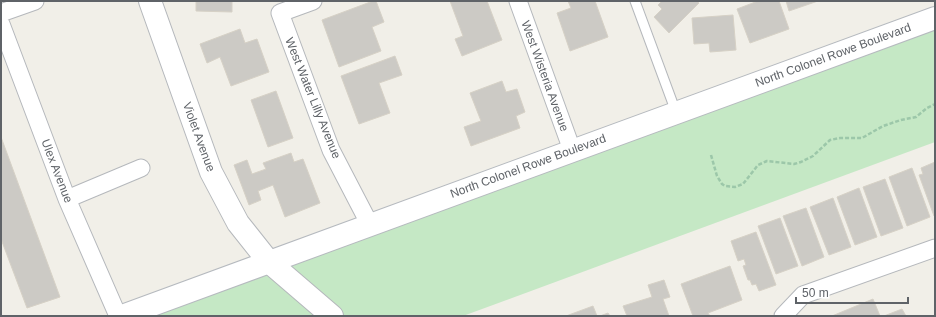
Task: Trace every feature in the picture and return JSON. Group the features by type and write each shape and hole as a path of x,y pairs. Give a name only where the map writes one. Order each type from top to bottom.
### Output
{"main road":[{"name":"Violet Avenue","path":"150,1 211,172 238,223 269,262 332,316"},
{"name":"North Colonel Rowe Boulevard","path":"122,316 935,18"}],"street":[{"path":"1,13 34,1"},
{"name":"West Water Lilly Avenue","path":"313,1 280,13 331,150 370,225"},
{"name":"West Wisteria Avenue","path":"518,1 572,150"},
{"name":"Ulex Avenue","path":"1,24 67,199 118,316"},
{"path":"67,199 141,168"},
{"path":"783,316 803,295 935,248"}],"lane":[{"path":"635,1 676,112"}],"path":[{"path":"711,155 717,176 722,184 730,187 739,186 758,165 766,161 787,164 801,162 813,156 830,140 866,137 872,131 883,126 916,117 927,108 935,104"}],"green space":[{"path":"935,22 935,142 463,316 133,316"}],"building":[{"path":"196,1 232,1 232,12 196,11"},
{"path":"376,1 384,22 372,27 381,51 339,67 322,20"},
{"path":"450,1 487,1 502,40 462,56 455,39 463,36"},
{"path":"568,1 595,1 608,37 570,51 557,13 571,8"},
{"path":"662,1 697,1 699,3 669,33 654,17 662,9 658,5"},
{"path":"758,1 779,1 789,29 750,43 737,9"},
{"path":"786,1 818,1 789,11"},
{"path":"733,15 736,50 710,52 709,43 694,44 692,18"},
{"path":"240,29 245,43 257,39 269,72 231,86 220,57 207,63 200,44"},
{"path":"395,56 402,75 379,83 390,113 359,124 341,76"},
{"path":"502,81 506,92 517,89 525,112 516,116 520,128 471,146 464,127 481,121 470,93"},
{"path":"276,91 293,138 268,147 251,100"},
{"path":"1,137 60,297 27,308 1,239"},
{"path":"291,153 294,162 303,159 320,203 285,217 273,185 258,191 261,200 249,205 234,165 247,160 252,174 266,169 263,163"},
{"path":"935,162 934,216 919,175 923,174 921,168"},
{"path":"912,168 930,217 907,226 889,177"},
{"path":"885,179 903,228 881,236 863,187"},
{"path":"859,188 877,237 855,245 837,197"},
{"path":"833,198 851,247 829,255 810,207"},
{"path":"806,208 824,257 802,266 783,216"},
{"path":"780,218 798,266 776,274 758,226"},
{"path":"756,232 776,285 759,291 756,284 752,285 750,280 748,280 743,266 746,265 744,259 738,261 731,241"},
{"path":"730,266 742,300 708,313 710,316 693,316 681,284"},
{"path":"664,280 670,297 663,299 669,316 627,316 623,306 652,297 648,285"},
{"path":"873,299 880,316 832,316"},
{"path":"593,306 597,316 566,316"},
{"path":"902,309 906,316 884,316"},
{"path":"608,313 610,316 600,316"}]}
